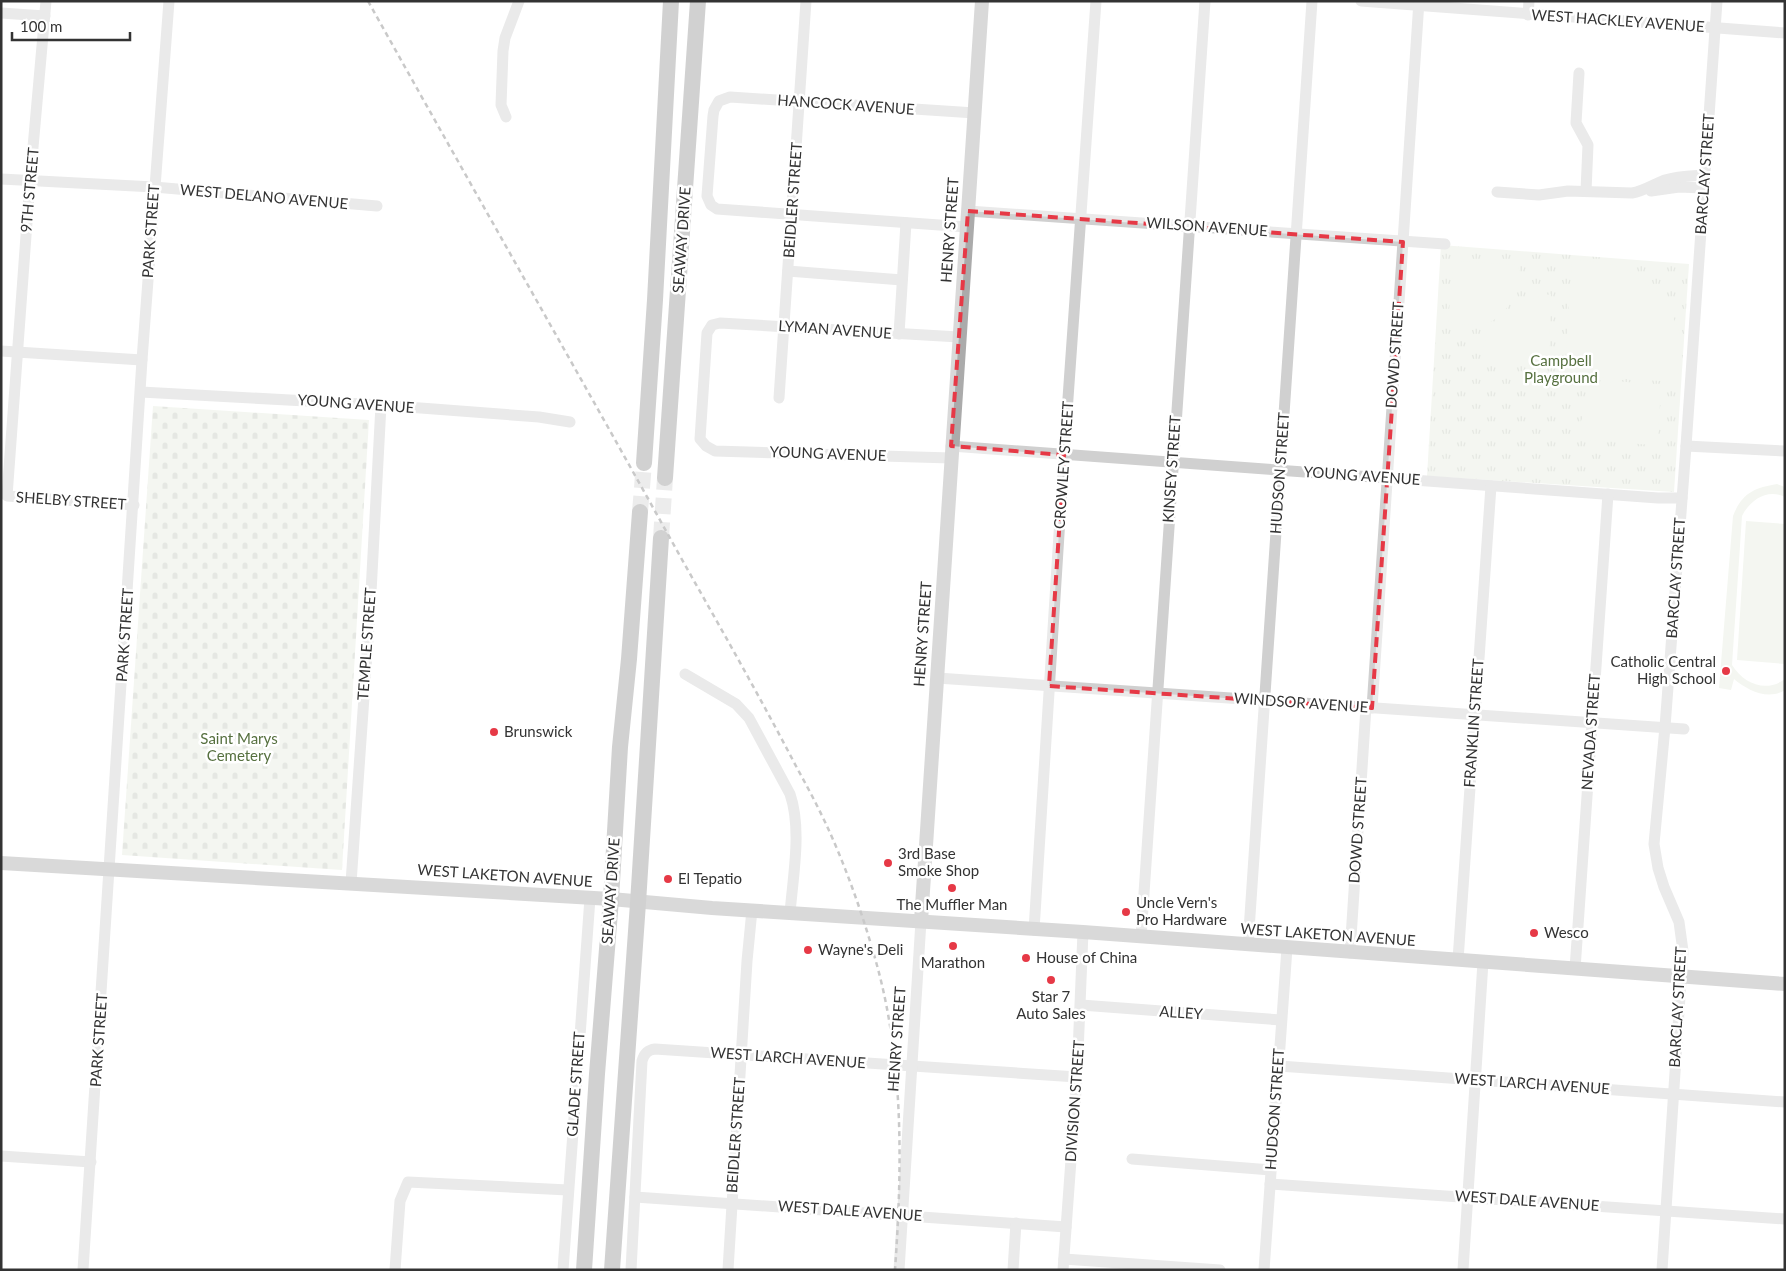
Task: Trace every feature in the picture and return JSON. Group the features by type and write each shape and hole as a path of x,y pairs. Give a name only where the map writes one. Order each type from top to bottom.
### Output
{"highway":[{"name":"SEAWAY DRIVE","path":"644,463 671,1"},
{"path":"676,1 670,111 671,117 677,124 685,123 690,118"},
{"name":"SEAWAY DRIVE","path":"665,478 698,1"},
{"name":"SEAWAY DRIVE","path":"584,1270 620,747 630,659 640,512"},
{"name":"SEAWAY DRIVE","path":"612,1270 661,538"},
{"path":"620,747 623,737 630,729 637,728 640,730 642,734 634,869 639,883"},
{"path":"609,919 614,933 603,1093 607,1101 613,1103 619,1101 624,1095"}],"main road":[{"name":"HENRY STREET","path":"921,922 982,1"},
{"name":"WEST LAKETON AVENUE","path":"1,863 611,899 638,903 1141,936 1785,984"}],"street":[{"name":"9TH STREET","path":"7,496 30,181 46,1"},
{"name":"PARK STREET","path":"83,1270 142,360 169,1"},
{"path":"506,117 501,105 503,51 505,38 519,1"},
{"name":"BEIDLER STREET","path":"779,398 806,1"},
{"name":"CROWLEY STREET","path":"1034,930 1064,455 1096,1"},
{"name":"KINSEY STREET","path":"1141,936 1205,1"},
{"name":"HUDSON STREET","path":"1248,945 1312,1"},
{"name":"WEST HACKLEY AVENUE","path":"1360,1 1419,3 1528,15 1785,33"},
{"path":"1528,15 1529,1"},
{"name":"BARCLAY STREET","path":"1662,1270 1683,951 1679,922 1664,887 1658,868 1654,844 1665,728 1717,1"},
{"name":"DOWD STREET","path":"1350,953 1387,478 1419,3"},
{"path":"1,13 45,16"},
{"path":"1579,73 1576,123 1588,145 1586,191"},
{"name":"HANCOCK AVENUE","path":"791,215 721,210 711,205 707,196 713,116 718,101 730,97 975,113"},
{"path":"1642,191 1678,177 1705,175"},
{"name":"WEST DELANO AVENUE","path":"1,179 154,187 377,206"},
{"path":"1497,192 1539,195 1568,191 1632,193 1679,187 1704,188"},
{"name":"WILSON AVENUE","path":"968,211 1445,244"},
{"path":"791,215 967,227"},
{"path":"899,334 906,223"},
{"path":"788,271 902,280"},
{"name":"LYMAN AVENUE","path":"706,446 700,439 707,333 712,325 720,323 959,338"},
{"path":"1,351 142,360"},
{"name":"YOUNG AVENUE","path":"141,392 382,405 539,417 570,422"},
{"name":"TEMPLE STREET","path":"351,883 382,405"},
{"name":"YOUNG AVENUE","path":"706,446 715,451 951,452 1064,455 1682,498"},
{"path":"1686,446 1785,451"},
{"name":"FRANKLIN STREET","path":"1458,960 1492,486"},
{"name":"NEVADA STREET","path":"1575,969 1608,494"},
{"name":"SHELBY STREET","path":"7,496 134,505"},
{"path":"685,674 736,704 749,718 790,794 794,805 795,830 790,913"},
{"name":"WINDSOR AVENUE","path":"937,678 1684,729"},
{"name":"GLADE STREET","path":"562,1270 590,898"},
{"name":"BEIDLER STREET","path":"728,1270 752,910"},
{"name":"HENRY STREET","path":"899,1270 921,922"},
{"name":"DIVISION STREET","path":"1064,1265 1077,1077 1083,932"},
{"name":"HUDSON STREET","path":"1264,1270 1270,1184 1267,1170 1279,1066 1287,948"},
{"path":"1463,1270 1483,962"},
{"name":"ALLEY","path":"1081,1005 1281,1020"},
{"name":"WEST LARCH AVENUE","path":"635,1197 642,1061 645,1053 649,1050 1077,1077"},
{"name":"WEST LARCH AVENUE","path":"1279,1066 1785,1102"},
{"path":"1,1156 91,1162"},
{"path":"1132,1159 1267,1170"},
{"path":"395,1270 400,1201 408,1182 568,1190"},
{"name":"WEST DALE AVENUE","path":"1270,1184 1785,1219"},
{"path":"631,1270 635,1197"},
{"name":"WEST DALE AVENUE","path":"635,1197 1066,1227"},
{"path":"1013,1270 1016,1223"},
{"path":"1064,1265 1220,1270"}],"highlighted area":[{"path":"968,211 1403,242 1372,708 1049,686 1064,455 951,446"}],"green space":[{"name":"Campbell Playground","path":"1441,245 1689,264 1674,492 1427,476"},
{"path":"1583,260 1609,264 1624,269 1643,281 1660,298 1673,318 1681,339 1678,382 1575,376 1570,374 1565,366 1572,261"},
{"path":"1458,261 1518,265 1522,281 1502,314 1495,320 1476,325 1448,322 1453,269"},
{"path":"1551,294 1549,362 1544,366 1481,359 1485,342 1492,326 1526,300"},
{"path":"1615,381 1661,385 1658,440 1652,445 1589,440 1581,436 1581,421 1598,388"},
{"name":"Saint Marys Cemetery","path":"153,406 369,420 342,870 122,855"},
{"path":"1777,484 1785,487 1785,497 1772,494 1760,497 1745,510 1742,516 1732,665 1743,677 1763,686 1778,683 1785,679 1785,690 1772,694 1758,693 1734,679 1731,690 1719,688 1733,516 1740,502 1750,493 1762,487"},
{"path":"1746,521 1785,524 1785,664 1737,660"}],"tunnel":[{"path":"640,512 644,463"},
{"path":"661,538 665,478"}],"railway":[{"path":"368,1 756,691 816,803 841,859 878,969 893,1043 897,1081 900,1157 895,1270"}],"place":[{"name":"Catholic Central High School","path":"1726,671"},
{"name":"Brunswick","path":"494,732"},
{"name":"3rd Base Smoke Shop","path":"888,863"},
{"name":"El Tepatio","path":"668,879"},
{"name":"The Muffler Man","path":"952,888"},
{"name":"Uncle Vern's Pro Hardware","path":"1126,912"},
{"name":"Wesco","path":"1534,933"},
{"name":"Marathon","path":"953,946"},
{"name":"Wayne's Deli","path":"808,950"},
{"name":"House of China","path":"1026,958"},
{"name":"Star 7 Auto Sales","path":"1051,980"}]}
